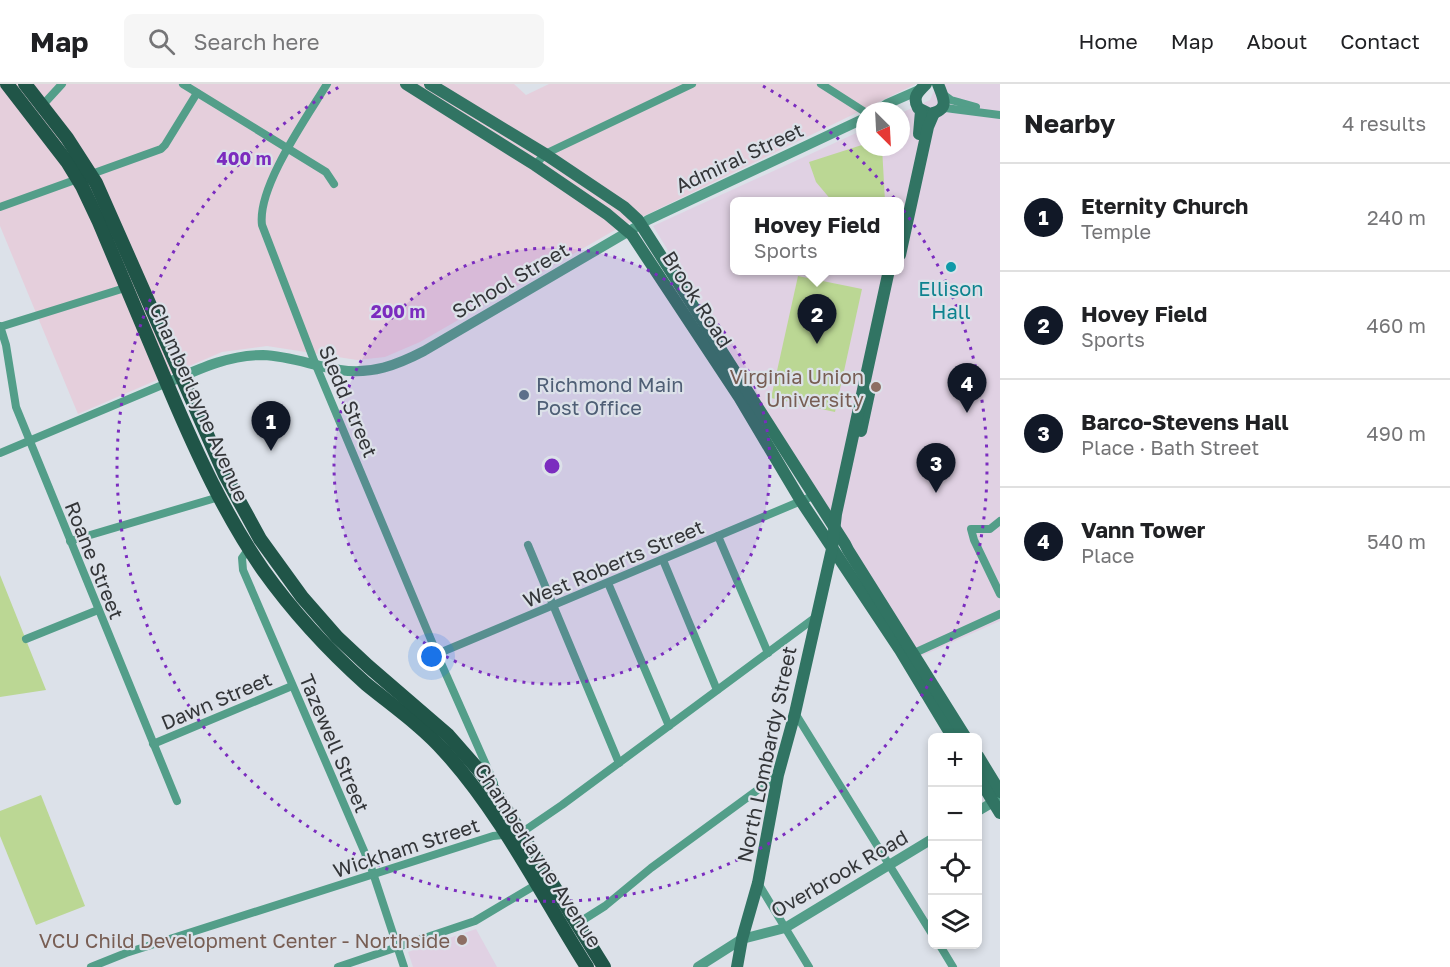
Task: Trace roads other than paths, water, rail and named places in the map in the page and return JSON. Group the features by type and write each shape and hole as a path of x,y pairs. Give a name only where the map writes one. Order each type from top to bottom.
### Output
{"main road":[{"name":"Chamberlayne Avenue","path":"7,84 37,111 85,177 141,283 254,543 279,592 328,647 367,684 424,732 456,753 483,775 521,833 564,931 587,967"},
{"name":"Chamberlayne Avenue","path":"25,84 37,111"},
{"name":"Brook Road","path":"406,84 535,165 629,231 739,397 832,549 963,733"},
{"name":"Brook Road","path":"430,84 545,154 624,207 641,224 845,544 950,733"},
{"path":"904,204 921,125 928,111 944,104 941,90 933,86 923,87 915,99 928,111 928,127 904,237"},
{"name":"Chamberlayne Avenue","path":"85,177 99,222 197,453 219,497 254,543"},
{"name":"North Lombardy Street","path":"836,531 888,275"},
{"name":"North Lombardy Street","path":"737,967 742,939 758,883 778,775 795,713 895,275"},
{"name":"Chamberlayne Avenue","path":"456,753 473,786 505,834 577,924 604,967"},
{"path":"982,764 998,797 1000,813"},
{"path":"982,781 998,797"}],"street":[{"path":"37,111 62,84"},
{"path":"183,84 326,172 334,184"},
{"name":"Sledd Street","path":"327,84 288,149 264,201 261,219 264,232 315,363 502,803"},
{"path":"535,165 545,154 692,84"},
{"path":"821,84 856,106"},
{"path":"891,102 923,87"},
{"path":"941,90 951,100 1000,116"},
{"path":"0,207 164,147 197,93"},
{"path":"910,104 928,111 946,108 990,113"},
{"name":"Admiral Street","path":"629,231 856,122"},
{"name":"School Street","path":"0,453 212,363 252,356 278,356 352,371 371,370 397,364 629,231"},
{"path":"0,327 141,283"},
{"name":"Roane Street","path":"0,327 6,345 12,391 29,440 177,801"},
{"name":"West Roberts Street","path":"437,654 813,496"},
{"path":"70,541 219,497"},
{"path":"1000,521 990,529 972,529 974,540 1000,594"},
{"path":"718,536 768,653"},
{"name":"Tazewell Street","path":"254,543 242,558 242,566 373,875 404,967"},
{"path":"528,546 618,763"},
{"path":"663,560 717,690"},
{"path":"608,583 669,726"},
{"path":"26,639 98,610"},
{"path":"909,656 1000,614"},
{"path":"521,833 816,616"},
{"name":"Dawn Street","path":"153,744 292,686"},
{"path":"795,713 928,926"},
{"path":"456,753 472,732"},
{"path":"564,931 605,906 651,868 778,775"},
{"path":"982,808 998,797"},
{"name":"Wickham Street","path":"90,967 373,875 505,834 521,833"},
{"name":"Overbrook Road","path":"698,967 742,939 785,928 929,841"},
{"path":"338,967 475,921 542,881"},
{"path":"758,883 808,967"},
{"path":"942,949 953,967"}],"place":[{"name":"Ellison Hall","path":"951,267"},
{"name":"Hovey Field","path":"817,344"},
{"name":"Virginia Union University","path":"876,387"},
{"name":"Richmond Main Post Office","path":"524,395"},
{"name":"Vann Tower","path":"967,413"},
{"name":"Eternity Church","path":"271,451"},
{"name":"Barco-Stevens Hall","path":"936,493"},
{"name":"VCU Child Development Center - Northside","path":"462,940"}]}
